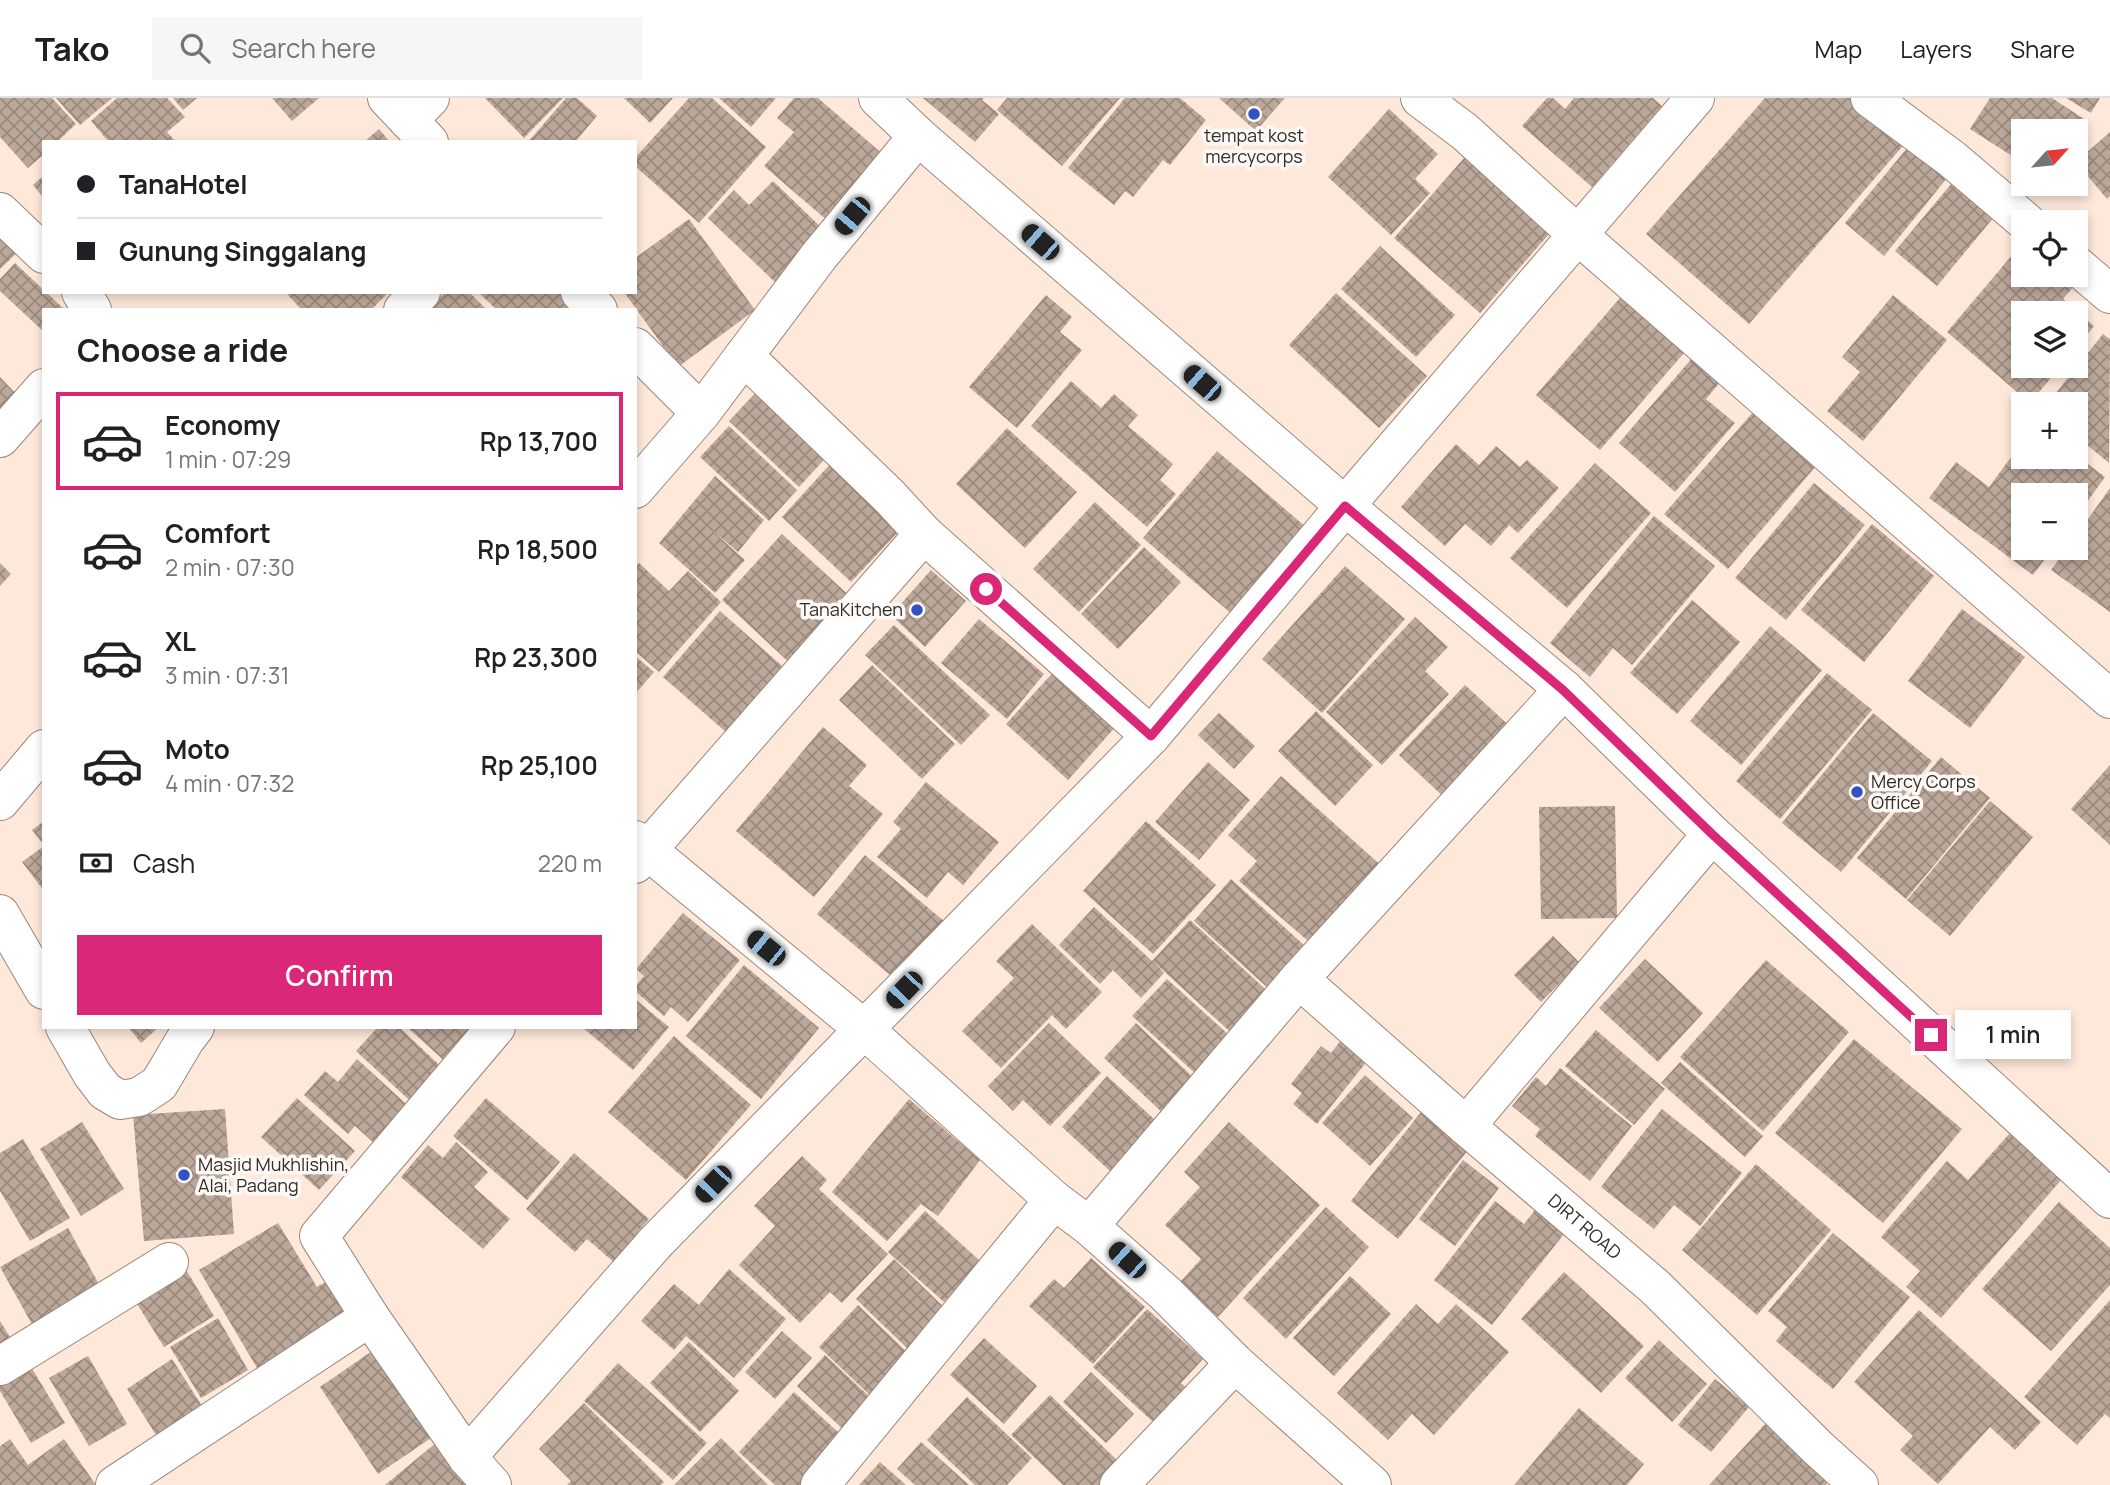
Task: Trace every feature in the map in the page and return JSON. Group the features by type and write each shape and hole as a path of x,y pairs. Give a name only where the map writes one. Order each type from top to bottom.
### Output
{"street":[{"path":"878,98 918,136 1345,506 1563,690 1712,834 2110,1199"},
{"path":"1420,98 1465,132 1578,235 2110,699"},
{"path":"467,1457 656,1242 1151,736 1695,98"},
{"path":"1870,98 1952,159 2012,210"},
{"path":"637,487 701,413 819,256 918,136"},
{"path":"0,212 42,252"},
{"path":"2088,275 2110,294"},
{"path":"405,308 419,294"},
{"path":"582,294 596,308"},
{"path":"637,349 701,413"},
{"path":"744,356 890,497 924,534 1151,736"},
{"path":"0,438 42,390"},
{"path":"924,534 639,852 865,1030 1054,1200 1089,1226 1165,1293 1235,1363 1372,1485"},
{"path":"1089,1226 1299,979 1563,690"},
{"path":"0,801 42,751"},
{"path":"1466,1126 1712,834"},
{"path":"0,914 42,987"},
{"name":"DIRT ROAD","path":"1299,979 1655,1287 1859,1485"},
{"path":"66,1029 104,1091 120,1100 139,1097 159,1084 190,1033"},
{"path":"492,1485 467,1457 370,1317 319,1236 494,1029"},
{"path":"820,1485 1054,1200"},
{"path":"0,1366 169,1262"},
{"path":"114,1485 370,1317"},
{"path":"1119,1485 1235,1363"}],"building":[{"path":"0,98 52,98 76,124 59,140 42,140 42,156 28,168 0,137"},
{"path":"56,98 112,98 80,125"},
{"path":"117,98 167,98 185,117 167,132 174,140 107,140 91,121"},
{"path":"173,98 197,98 183,110"},
{"path":"272,98 319,98 292,121"},
{"path":"485,98 563,98 524,138"},
{"path":"566,98 577,98 597,116 577,140 530,140"},
{"path":"624,98 673,98 650,123"},
{"path":"689,98 712,98 766,147 699,223 637,168 637,156"},
{"path":"719,98 776,98 751,127"},
{"path":"794,98 818,98 885,156 829,222 764,166 794,132 777,118"},
{"path":"923,98 984,98 982,100 999,114 975,142"},
{"path":"1007,98 1120,98 1062,166 997,110"},
{"path":"1125,98 1180,98 1206,120 1170,165 1163,160 1133,197 1125,191 1114,205 1068,168"},
{"name":"tempat kost mercycorps","path":"1219,98 1285,98 1256,131"},
{"path":"1547,98 1553,98 1565,109 1574,98 1653,98 1662,106 1592,187 1522,126"},
{"path":"1765,98 1858,98 1907,141 1749,324 1646,234"},
{"path":"1990,98 2052,98 2084,119 2011,119 2011,155 1970,129"},
{"path":"2066,98 2100,98 2091,113"},
{"path":"1389,109 1438,154 1415,179 1430,193 1391,235 1328,177"},
{"path":"379,129 388,140 366,140"},
{"path":"2110,132 2110,196 2107,199 2088,176 2088,151"},
{"path":"1913,141 1951,173 1884,256 1845,223"},
{"path":"1471,150 1556,226 1480,313 1394,238"},
{"path":"42,177 42,196 33,185"},
{"path":"1957,177 1999,211 1937,286 1895,251"},
{"path":"773,181 826,232 777,284 708,218 734,190 749,205"},
{"path":"689,219 755,310 678,367 625,294 637,294 637,257"},
{"path":"0,230 20,250 0,269"},
{"path":"1380,246 1455,315 1416,357 1341,289"},
{"path":"2011,257 2011,287 2073,287 2063,299 2065,301 2011,301 2011,378 2051,378 2039,392 2017,392 1947,332"},
{"path":"15,263 42,288 42,294 48,294 63,308 42,308 42,330 0,291 0,279"},
{"path":"1626,291 1690,346 1600,450 1536,395"},
{"path":"1336,293 1427,376 1379,428 1289,345"},
{"path":"387,294 373,308 300,308 288,295"},
{"path":"443,294 471,294 485,308 430,308"},
{"path":"480,294 570,294 575,308 495,308"},
{"path":"1046,295 1072,317 1060,332 1082,350 1017,428 969,387"},
{"path":"1893,295 1947,340 1863,441 1827,411 1860,372 1842,357"},
{"path":"2088,321 2094,326 2088,333"},
{"path":"2103,334 2110,339 2109,463 2088,446 2088,392 2057,392 2068,378 2088,378 2088,353"},
{"path":"1699,350 1727,374 1706,399 1735,423 1675,492 1619,443"},
{"path":"0,377 20,398 0,418"},
{"path":"1071,381 1101,408 1114,394 1138,415 1128,426 1173,464 1160,480 1176,494 1147,527 1031,426"},
{"path":"763,385 833,450 799,487 729,421"},
{"path":"1754,411 1816,466 1728,569 1664,514"},
{"path":"729,426 797,490 769,521 700,457"},
{"path":"1007,428 1077,492 1025,548 956,484"},
{"path":"1456,444 1479,465 1496,446 1520,467 1527,460 1559,488 1518,533 1509,525 1491,546 1465,524 1445,546 1401,507"},
{"path":"1217,451 1307,528 1233,615 1143,538"},
{"path":"2011,457 2011,469 2088,469 2088,464 2105,477 2088,500 2088,483 2011,483 2011,559 1929,498 1956,462 1989,487"},
{"path":"834,460 904,526 851,582 782,517"},
{"path":"1595,463 1651,513 1567,608 1510,558"},
{"path":"715,476 764,520 738,552 708,527 745,560 715,593 659,543"},
{"path":"1814,483 1865,525 1786,620 1735,578"},
{"path":"2110,488 2110,612 2051,570 2058,560 2088,560 2088,519"},
{"path":"1095,502 1141,545 1079,612 1033,569"},
{"path":"1654,516 1715,566 1632,665 1613,648 1590,677 1550,643"},
{"path":"1872,524 1934,576 1864,662 1801,610"},
{"path":"782,534 853,599 792,665 722,600"},
{"path":"1144,547 1181,582 1118,649 1081,614"},
{"path":"2013,560 2044,560 2033,575"},
{"path":"0,563 11,574 0,586"},
{"path":"639,563 669,591 688,571 721,602 659,672 637,653"},
{"path":"1345,566 1405,619 1322,713 1262,659"},
{"path":"931,570 966,601 925,647 891,615"},
{"path":"1692,600 1740,642 1677,714 1630,673"},
{"path":"1962,609 2025,657 1970,728 1908,681"},
{"path":"720,611 791,674 735,740 663,677"},
{"path":"1415,617 1448,647 1425,671 1449,694 1382,765 1326,712"},
{"path":"979,619 1044,674 1007,719 941,663"},
{"path":"894,625 990,715 961,745 865,655"},
{"path":"1770,626 1822,670 1741,765 1690,721"},
{"path":"637,658 654,672 637,692"},
{"path":"872,665 955,744 922,779 839,700"},
{"path":"1058,667 1119,723 1068,780 1006,724"},
{"path":"1827,673 1872,710 1780,819 1736,781"},
{"path":"1465,685 1514,730 1448,801 1399,755"},
{"path":"1316,711 1373,765 1335,806 1278,751"},
{"path":"1219,713 1255,746 1234,769 1198,735"},
{"name":"Mercy Corps Office","path":"1873,713 1932,761 1841,872 1782,823"},
{"path":"823,727 867,765 849,786 883,814 814,897 736,831"},
{"path":"1941,757 1990,798 1906,899 1857,858"},
{"path":"1208,762 1250,800 1199,860 1155,822"},
{"path":"2110,765 2110,845 2071,809"},
{"path":"1281,776 1384,868 1315,947 1239,881 1257,861 1228,835"},
{"path":"926,782 999,842 963,885 948,872 927,898 877,857 901,829 893,822"},
{"path":"1990,801 2033,837 1950,936 1907,900"},
{"path":"1615,806 1617,918 1541,919 1539,807"},
{"path":"1146,821 1216,885 1153,954 1083,891"},
{"path":"42,822 42,842 32,830"},
{"path":"42,847 42,888 22,862"},
{"path":"865,855 944,921 896,980 817,914"},
{"path":"1231,879 1316,956 1279,998 1194,921"},
{"path":"1094,907 1152,961 1190,920 1274,997 1237,1038 1156,964 1164,973 1141,998 1113,970 1100,984 1059,945"},
{"path":"683,913 740,960 688,1022 671,1007 664,1016 637,993 637,985 644,976 637,968"},
{"path":"1032,924 1102,992 1066,1029 1052,1015 1001,1068 962,1031 1014,978 996,961"},
{"path":"1553,936 1580,963 1541,1002 1514,975"},
{"path":"1645,959 1703,1013 1658,1062 1599,1008"},
{"path":"1766,960 1849,1032 1763,1131 1680,1057"},
{"path":"744,965 819,1028 761,1099 686,1036"},
{"path":"1167,979 1229,1035 1195,1073 1132,1016"},
{"path":"637,1001 669,1027 633,1070 584,1029 637,1029"},
{"path":"1049,1023 1101,1073 1050,1126 1023,1100 1013,1111 988,1086"},
{"path":"1136,1023 1198,1082 1166,1116 1104,1058"},
{"path":"130,1029 157,1029 141,1043"},
{"path":"376,1029 401,1029 451,1076 420,1110 356,1051"},
{"path":"409,1029 484,1029 450,1066"},
{"path":"1596,1030 1665,1089 1634,1125 1565,1066"},
{"path":"674,1036 751,1105 686,1180 608,1112"},
{"path":"1342,1039 1368,1060 1317,1124 1293,1104 1302,1093 1291,1084 1321,1046 1331,1053"},
{"path":"1854,1039 1962,1129 1883,1223 1775,1133"},
{"path":"357,1059 416,1113 383,1151 355,1126 348,1134 304,1095 325,1071 338,1082"},
{"path":"1680,1062 1763,1136 1745,1157 1661,1083"},
{"path":"1560,1068 1632,1126 1590,1181 1535,1136 1540,1129 1512,1106 1536,1077 1546,1086"},
{"path":"1365,1075 1413,1118 1370,1166 1322,1123"},
{"path":"1107,1076 1166,1130 1121,1181 1062,1127"},
{"path":"297,1098 355,1151 319,1190 261,1137"},
{"path":"486,1098 560,1162 527,1200 453,1136"},
{"path":"909,1099 980,1160 938,1216 921,1204 887,1241 832,1192"},
{"path":"1425,1107 1472,1145 1398,1239 1351,1201"},
{"name":"Masjid Mukhlishin, Alai, Padang","path":"225,1109 234,1234 144,1241 133,1115"},
{"path":"1662,1109 1742,1173 1700,1226 1674,1205 1654,1229 1601,1187"},
{"path":"82,1122 124,1189 81,1216 40,1149"},
{"path":"1229,1122 1320,1205 1218,1317 1180,1282 1201,1259 1165,1225 1200,1187 1184,1172"},
{"path":"2010,1133 2062,1179 1941,1318 1906,1287 1920,1271 1881,1237 1947,1161 1968,1180"},
{"path":"23,1139 70,1218 30,1241 0,1191 0,1153"},
{"path":"456,1142 488,1172 474,1187 510,1219 483,1249 401,1177 428,1145 443,1158"},
{"path":"574,1153 649,1219 637,1233 648,1242 623,1270 587,1239 575,1252 526,1209"},
{"path":"802,1156 827,1180 819,1189 888,1254 842,1303 830,1292 800,1323 739,1265 775,1226 754,1206"},
{"path":"1463,1160 1499,1188 1455,1246 1419,1219"},
{"path":"1756,1164 1831,1230 1757,1315 1682,1250"},
{"path":"1495,1201 1524,1224 1538,1206 1568,1229 1492,1325 1434,1280"},
{"path":"2059,1202 2110,1248 2110,1285 2051,1351 1982,1289"},
{"path":"1326,1207 1369,1247 1286,1339 1243,1298"},
{"path":"925,1211 980,1261 944,1302 888,1252"},
{"path":"278,1223 317,1287 332,1278 355,1316 260,1373 199,1270"},
{"path":"68,1228 106,1297 38,1335 0,1267"},
{"path":"1833,1233 1910,1297 1833,1389 1776,1341 1787,1327 1768,1311"},
{"path":"1091,1258 1145,1307 1093,1364 1029,1306 1054,1279 1064,1288"},
{"path":"894,1259 950,1313 912,1353 856,1299"},
{"path":"185,1268 214,1316 164,1347 134,1299"},
{"path":"729,1269 786,1319 734,1378 686,1336 674,1350 641,1321 674,1284 699,1305"},
{"path":"1564,1272 1644,1346 1601,1393 1521,1319"},
{"path":"1350,1276 1391,1314 1334,1376 1293,1338"},
{"path":"2110,1300 2110,1418 2105,1414 2077,1445 2024,1397"},
{"path":"1416,1304 1438,1324 1456,1304 1509,1352 1434,1435 1412,1414 1388,1440 1337,1393"},
{"path":"858,1305 915,1360 876,1401 819,1347"},
{"path":"1147,1309 1203,1359 1181,1383 1195,1396 1163,1431 1093,1367"},
{"path":"1919,1310 2041,1422 2015,1450 1990,1427 1938,1484 1900,1450 1913,1436 1854,1382"},
{"path":"218,1318 248,1370 201,1398 170,1347"},
{"path":"0,1321 16,1347 0,1357"},
{"path":"782,1331 812,1358 775,1399 745,1372"},
{"path":"984,1338 1037,1386 1004,1424 950,1375"},
{"path":"1659,1340 1707,1384 1672,1422 1625,1378"},
{"path":"689,1342 739,1391 700,1432 650,1383"},
{"path":"375,1349 434,1436 378,1474 320,1387"},
{"path":"825,1355 875,1402 847,1433 797,1386"},
{"path":"88,1356 127,1424 89,1446 49,1378"},
{"path":"172,1359 202,1406 156,1435 127,1389"},
{"path":"28,1362 65,1423 31,1443 0,1391 0,1379"},
{"path":"618,1363 707,1443 673,1480 584,1401"},
{"path":"1091,1372 1134,1414 1106,1443 1063,1402"},
{"path":"1715,1379 1749,1407 1711,1452 1678,1425"},
{"path":"794,1392 849,1442 809,1485 775,1485 739,1452"},
{"path":"1050,1395 1126,1469 1111,1485 1063,1485 1011,1435"},
{"path":"967,1397 1032,1458 1007,1485 975,1485 927,1440"},
{"path":"584,1403 664,1482 661,1485 567,1485 571,1481 539,1449"},
{"path":"1579,1408 1644,1464 1627,1485 1514,1485"},
{"path":"1766,1423 1829,1481 1826,1485 1709,1485"},
{"path":"721,1438 768,1485 674,1485"},
{"path":"10,1439 28,1465 64,1439 96,1485 0,1485 0,1446"},
{"path":"437,1442 473,1485 385,1485"},
{"path":"921,1442 969,1485 915,1485 897,1469"},
{"path":"880,1462 906,1485 859,1485"}],"place":[{"name":"tempat kost mercycorps","path":"1254,114"},
{"name":"TanaKitchen","path":"917,610"},
{"name":"Mercy Corps Office","path":"1857,792"},
{"name":"Masjid Mukhlishin, Alai, Padang","path":"184,1175"}],"route":[{"path":"986,589 1151,736 1345,506 1563,690 1712,834 1931,1035"}]}
